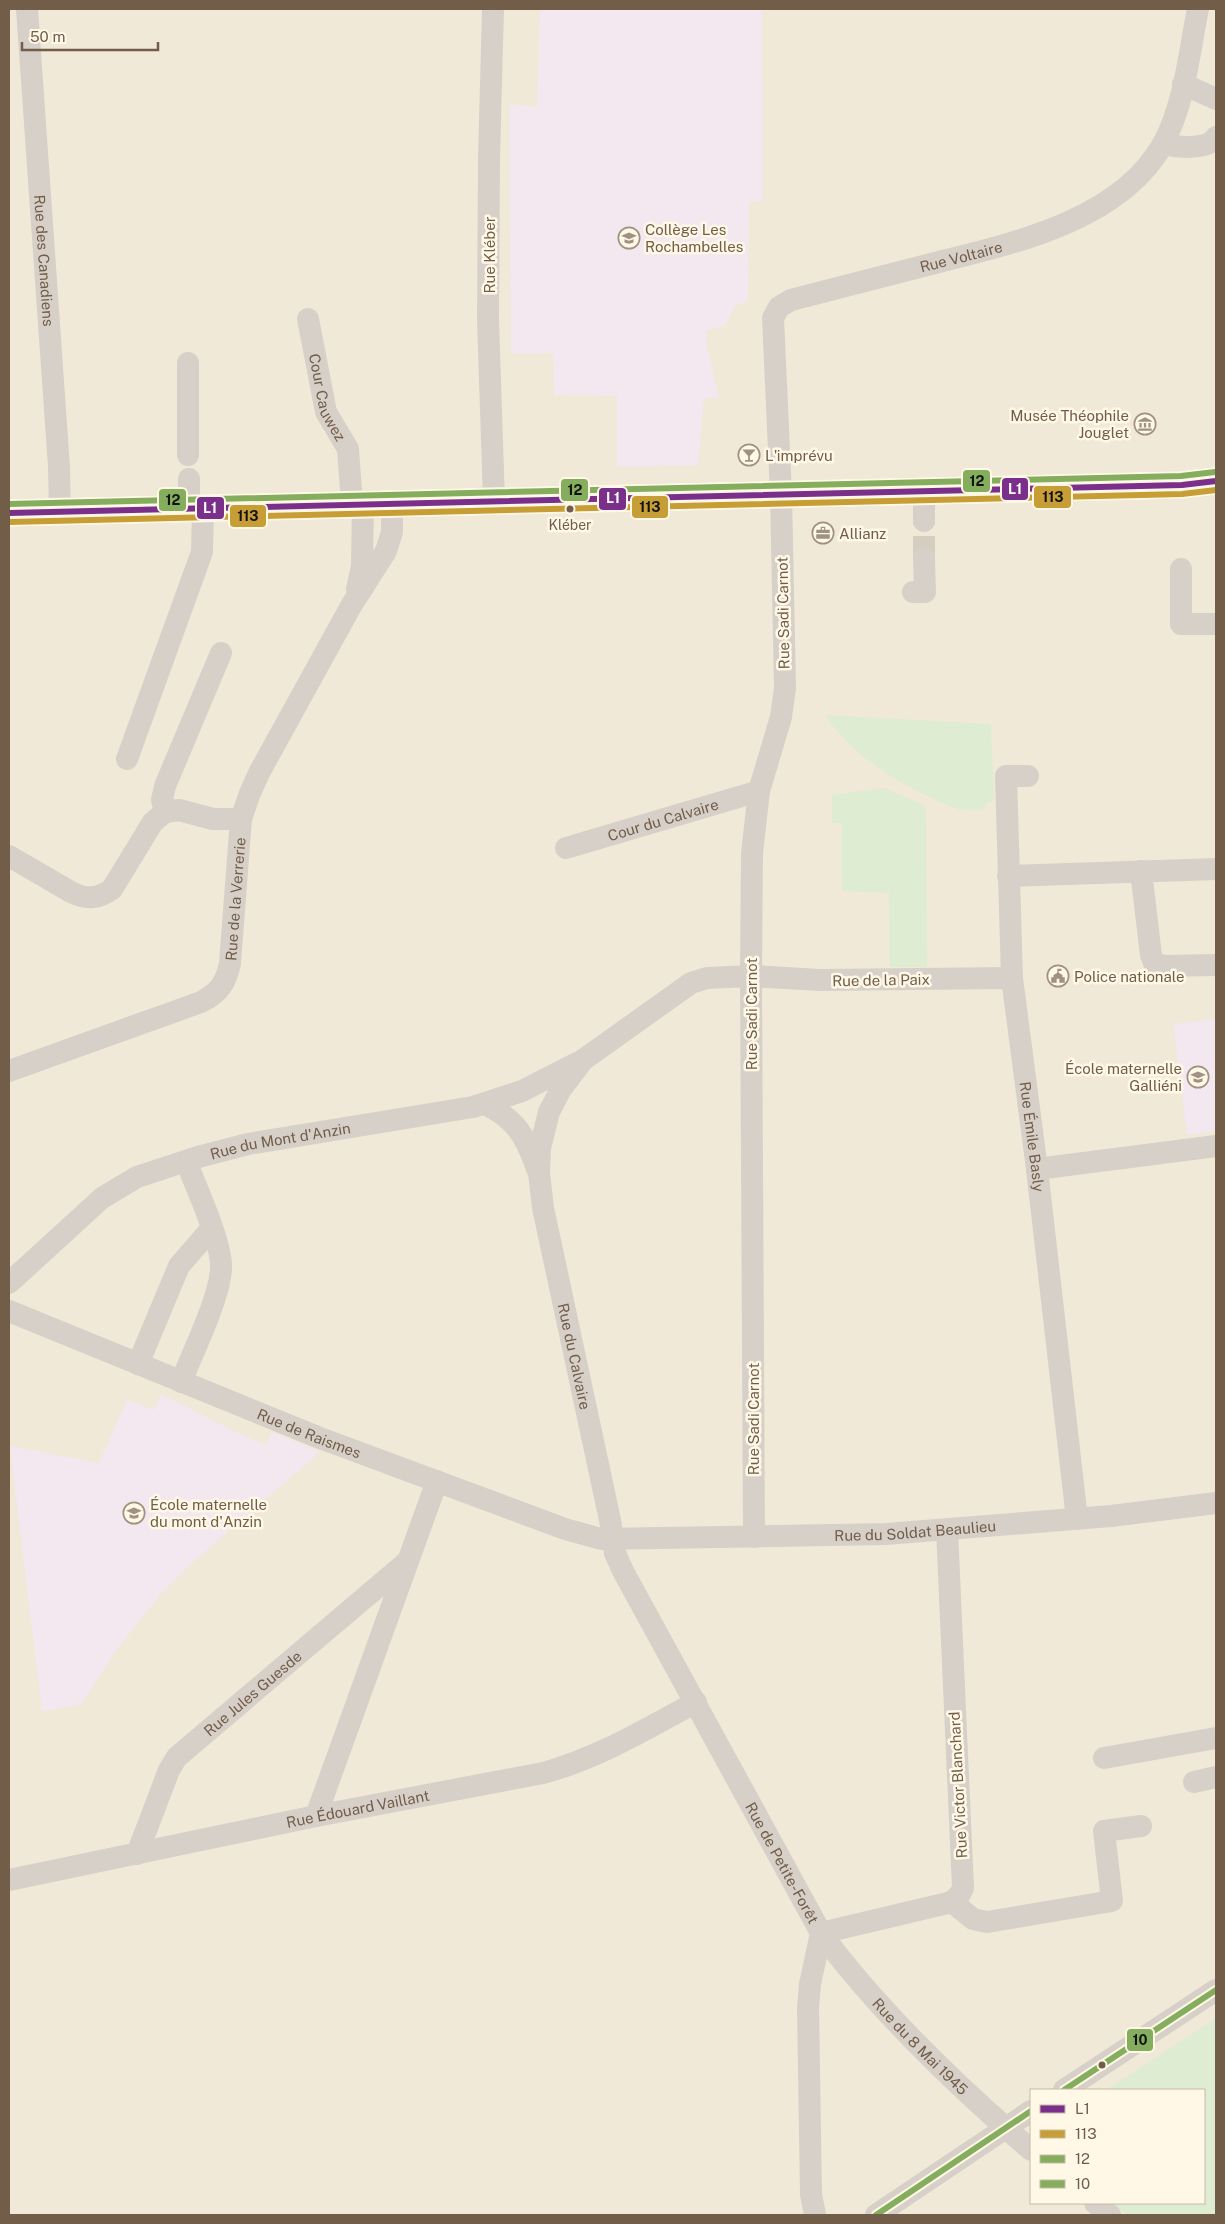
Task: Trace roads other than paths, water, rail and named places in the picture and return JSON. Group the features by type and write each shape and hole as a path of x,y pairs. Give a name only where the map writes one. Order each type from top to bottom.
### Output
{"main road":[{"path":"9,514 1182,485 1216,481"},
{"path":"1182,485 1216,488"}],"street":[{"name":"Rue des Canadiens","path":"27,9 58,457 60,512"},
{"name":"Rue Kléber","path":"493,9 489,158 488,320 494,501"},
{"name":"Rue Voltaire","path":"781,494 772,326 779,307 792,300 1010,244 1059,227 1098,206 1122,189 1143,170 1163,144 1170,128 1183,84 1198,9"},
{"path":"1183,84 1216,99"},
{"path":"1163,144 1186,148 1209,142 1216,137"},
{"name":"Cour Cauwez","path":"308,319 326,412 348,449 358,504"},
{"path":"188,363 188,455"},
{"path":"127,759 202,552 196,508 189,479"},
{"path":"924,491 924,521"},
{"name":"Rue Sadi Carnot","path":"754,1537 752,854 759,791 781,716 784,697 781,494"},
{"name":"Rue de la Verrerie","path":"351,606 362,566 358,504"},
{"name":"Rue de la Verrerie","path":"9,1071 201,1002 220,989 225,982 230,963 241,819 250,793 259,773 351,606 386,551 392,532 392,504"},
{"path":"913,592 925,592 924,558"},
{"path":"1181,569 1181,624 1216,624"},
{"path":"165,812 162,800 165,786 221,653"},
{"name":"Rue Émile Basly","path":"1028,776 1006,776 1012,978 1037,1169 1077,1519"},
{"name":"Cour du Calvaire","path":"566,848 759,791"},
{"path":"9,856 79,896 85,898 98,897 112,889 153,822 165,812 179,810 213,819 241,819"},
{"path":"1008,876 1216,870"},
{"path":"1141,871 1150,955 1154,963 1165,966 1216,966"},
{"name":"Rue de la Paix","path":"751,976 820,980 1012,978"},
{"name":"Rue du Calvaire","path":"613,1540 543,1208 539,1173 541,1143 549,1112 561,1089 583,1060 691,983 707,978 751,976"},
{"name":"Rue du Mont d'Anzin","path":"9,1283 108,1194 137,1177 186,1161 264,1141 485,1104 522,1091 583,1060"},
{"name":"Rue du Calvaire","path":"485,1104 504,1114 517,1126 531,1152 539,1173"},
{"path":"1037,1169 1216,1146"},
{"path":"181,1382 220,1278 221,1265 211,1229 186,1161"},
{"path":"138,1364 179,1266 211,1229"},
{"name":"Rue de Raismes","path":"9,1311 320,1438 565,1529 592,1537 613,1540"},
{"name":"Rue Jules Guesde","path":"316,1816 437,1481"},
{"name":"Rue du Soldat Beaulieu","path":"613,1540 868,1535 1137,1514 1216,1503"},
{"name":"Rue Victor Blanchard","path":"947,1530 963,1888 952,1902"},
{"name":"Rue de Petite-Forêt","path":"613,1540 615,1553 623,1571 821,1933 810,1984 808,2008 811,2194 815,2215"},
{"name":"Rue Jules Guesde","path":"137,1854 169,1770 177,1757 408,1561"},
{"name":"Rue Édouard Vaillant","path":"9,1880 316,1816 543,1773 573,1764 608,1750 696,1702"},
{"path":"1104,1758 1216,1738"},
{"path":"1194,1782 1216,1777"},
{"path":"821,1933 952,1902 973,1919 987,1922 1112,1901 1104,1831 1141,1826"},
{"name":"Rue du 8 Mai 1945","path":"821,1933 858,1981 944,2070 1030,2149"},
{"path":"1066,2089 1216,1990"},
{"path":"876,2215 1030,2112"},
{"path":"1096,2204 1110,2215"}],"tunnel":[{"path":"924,521 924,558"}],"place":[{"name":"Collège Les Rochambelles","path":"629,238"},
{"name":"Musée Théophile Jouglet","path":"1145,424"},
{"name":"L'imprévu","path":"749,455"},
{"name":"Kléber","path":"570,509"},
{"name":"Allianz","path":"823,533"},
{"name":"Police nationale","path":"1058,976"},
{"name":"École maternelle Galliéni","path":"1198,1077"},
{"name":"École maternelle du mont d'Anzin","path":"134,1513"}]}
